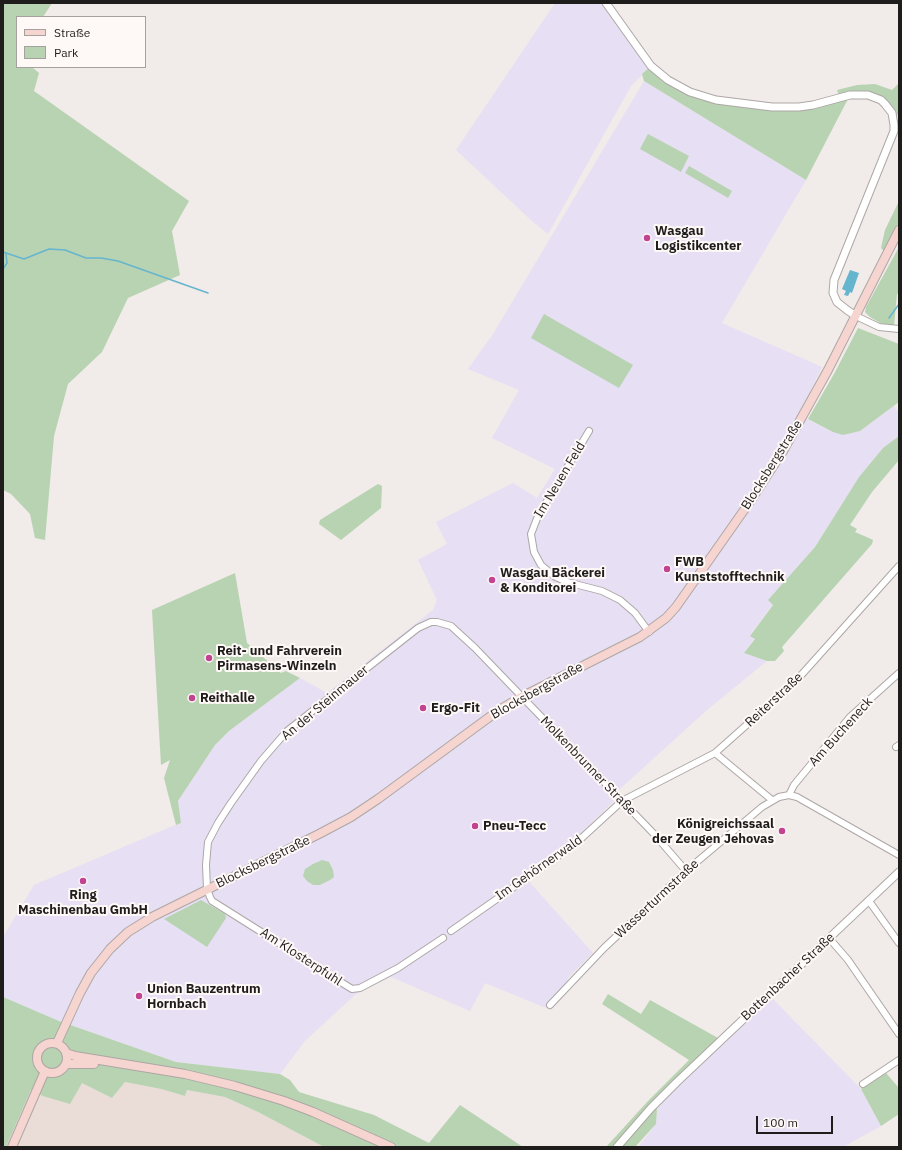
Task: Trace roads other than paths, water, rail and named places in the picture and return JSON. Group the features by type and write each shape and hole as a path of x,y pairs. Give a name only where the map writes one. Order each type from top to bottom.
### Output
{"main road":[{"name":"Blocksbergstraße","path":"57,1044 80,993 97,964 128,932 141,923 320,834 350,817 378,799 499,710 649,632 666,618 676,607 757,492 813,398 899,230"},
{"path":"47,1043 61,1046 66,1053 66,1064 57,1072 45,1071 38,1064 37,1054 39,1049 47,1043"},
{"path":"66,1053 75,1056 208,1079 284,1101 338,1122 391,1147"},
{"path":"66,1064 74,1063 136,1067"},
{"path":"12,1147 45,1071"}],"street":[{"path":"606,3 651,66 668,80 690,92 716,100 772,107 800,107 818,104 850,95 868,94 881,100 885,104 892,114 894,131 834,280 833,292 837,302 856,316 879,327 899,329"},
{"name":"Im Neuen Feld","path":"589,431 538,516 532,534 534,552 541,565 554,576 564,581 602,591 620,600 635,613 649,632"},
{"name":"Reiterstraße","path":"622,801 715,753 795,682 899,566"},
{"name":"Molkenbrunner Straße","path":"431,622 451,626 475,648 655,835 686,871"},
{"name":"An der Steinmauer","path":"207,889 206,865 208,842 230,802 261,761 287,731 418,628 431,622"},
{"name":"Am Bucheneck","path":"789,795 794,785 850,717 899,673"},
{"path":"715,753 772,800"},
{"path":"789,795 797,797 899,855"},
{"name":"Wasserturmstraße","path":"550,1005 604,948 686,871 772,800 789,795"},
{"name":"Im Gehörnerwald","path":"451,931 574,845 622,801"},
{"name":"Bottenbacher Straße","path":"617,1147 651,1108 677,1082 899,872"},
{"name":"Am Klosterpfuhl","path":"207,889 210,897 215,903 352,990 360,988 398,968 443,938"},
{"path":"869,901 899,943"},
{"path":"829,938 848,960 899,1034"},
{"path":"863,1084 899,1060"}],"water":[{"path":"850,270 859,273 852,293 850,292 848,296 844,295 846,291 842,289"}],"waterway":[{"path":"3,252 24,259 49,249 65,250 86,258 101,258 118,261 208,293"},
{"path":"3,269 7,263 6,254"},
{"path":"889,318 899,304"}],"place":[{"name":"Wasgau Logistikcenter","path":"647,238"},
{"name":"FWB Kunststofftechnik","path":"667,569"},
{"name":"Wasgau Bäckerei & Konditorei","path":"492,580"},
{"name":"Reit- und Fahrverein Pirmasens-Winzeln","path":"209,658"},
{"name":"Reithalle","path":"192,698"},
{"name":"Ergo-Fit","path":"423,708"},
{"name":"Pneu-Tecc","path":"475,826"},
{"name":"Königreichssaal der Zeugen Jehovas","path":"782,831"},
{"name":"Ring Maschinenbau GmbH","path":"83,881"},
{"name":"Union Bauzentrum Hornbach","path":"139,996"}]}
